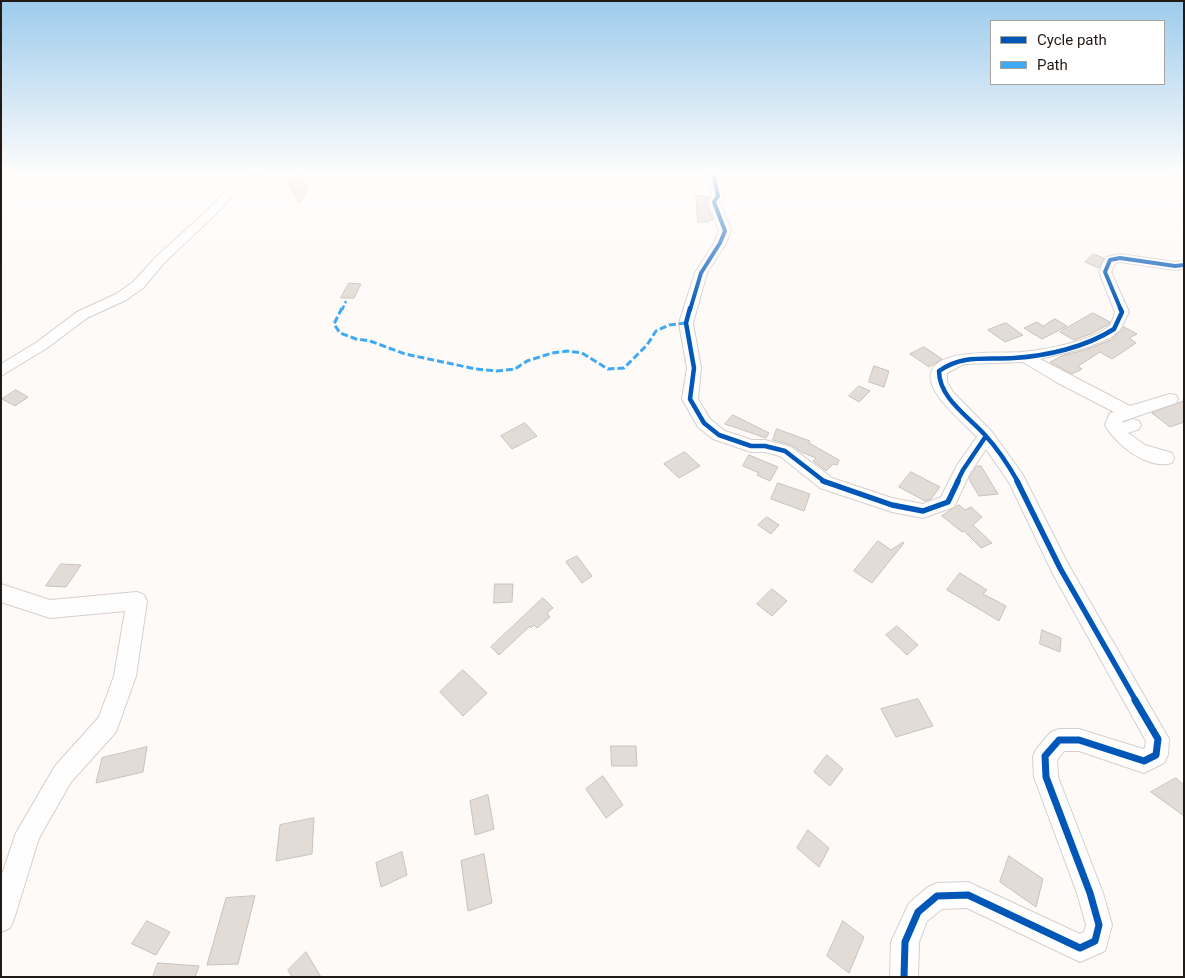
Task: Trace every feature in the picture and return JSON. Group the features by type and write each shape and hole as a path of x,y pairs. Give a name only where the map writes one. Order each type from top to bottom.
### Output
{"street":[{"path":"1,371 42,345 82,315 121,297 138,285 161,259 204,219"},
{"path":"720,219 725,231 720,243 701,273 686,323 694,368 690,399 704,423 719,435 727,438 751,446 765,446 785,451 826,483 892,505 923,511 948,502 964,470 986,436"},
{"path":"904,977 905,942 918,912 938,896 968,895 1080,948 1095,941 1099,925 1090,893 1046,777 1045,756 1059,740 1079,740 1144,761 1156,755 1158,739 1060,568 1017,480 986,436 947,396 939,382 939,371 950,362 965,358 1040,355 1099,337 1115,328 1122,312 1105,272 1110,260 1120,258 1176,266 1184,265"},
{"path":"1026,356 1131,418"},
{"path":"1166,458 1136,448 1126,442 1112,426 1116,417 1131,418 1170,399"},
{"path":"1,593 50,610 137,601 125,676 108,724 63,774 28,833 1,919"}],"building":[{"path":"698,219 713,220 709,220 709,222 698,222"},
{"path":"1093,254 1104,258 1099,268 1085,262"},
{"path":"349,283 361,284 354,298 341,298"},
{"path":"1093,313 1110,322 1109,324 1091,334 1074,340 1060,332"},
{"path":"1055,319 1067,326 1042,339 1024,328 1037,322 1043,326"},
{"path":"1006,323 1023,335 1005,342 988,330"},
{"path":"1124,327 1137,334 1129,338 1136,343 1112,359 1100,352 1078,366 1082,369 1072,374 1050,362 1064,355 1085,350 1111,340"},
{"path":"924,347 942,359 929,367 910,354"},
{"path":"874,366 889,371 884,387 869,382"},
{"path":"859,386 870,391 859,402 849,396"},
{"path":"16,390 28,397 15,406 2,399"},
{"path":"1184,401 1184,422 1170,427 1152,413"},
{"path":"733,415 769,433 766,438 725,424"},
{"path":"525,423 537,436 512,449 501,436"},
{"path":"777,429 810,441 809,443 839,460 837,465 833,464 826,471 813,461 816,458 801,452 791,445 773,440"},
{"path":"685,452 700,466 679,478 664,464"},
{"path":"749,455 778,467 770,481 757,475 759,473 743,466"},
{"path":"977,466 981,466 998,494 979,496 969,479"},
{"path":"911,472 940,487 931,499 925,501 899,487"},
{"path":"778,483 810,494 804,511 771,499"},
{"path":"959,505 965,510 971,507 982,517 973,525 992,543 981,548 964,531 962,532 942,516"},
{"path":"767,517 779,525 771,534 758,525"},
{"path":"878,541 891,550 904,543 872,583 854,571"},
{"path":"577,556 592,576 582,583 566,562"},
{"path":"61,564 81,565 66,587 46,586"},
{"path":"960,573 987,590 983,594 1006,606 999,621 947,590"},
{"path":"495,584 513,584 512,602 494,603"},
{"path":"772,589 787,601 772,616 757,604"},
{"path":"543,598 553,608 547,613 550,617 537,628 534,625 531,628 530,626 499,655 491,647"},
{"path":"897,626 918,645 907,655 886,635"},
{"path":"1042,630 1061,638 1060,652 1040,644"},
{"path":"463,670 487,693 463,716 440,692"},
{"path":"918,699 933,726 896,737 881,709"},
{"path":"611,746 636,746 637,766 612,766"},
{"path":"147,747 143,772 96,783 102,758"},
{"path":"827,755 843,769 830,786 814,772"},
{"path":"603,776 623,805 606,818 586,789"},
{"path":"1176,778 1184,785 1184,816 1151,792"},
{"path":"488,795 494,829 475,835 470,801"},
{"path":"314,818 312,854 276,861 280,825"},
{"path":"808,830 829,848 819,867 797,848"},
{"path":"402,852 407,875 381,887 376,863"},
{"path":"484,854 492,903 468,911 461,861"},
{"path":"1009,856 1043,879 1036,907 1000,882"},
{"path":"255,896 238,964 207,965 226,898"},
{"path":"147,921 170,932 156,955 132,944"},
{"path":"843,921 864,937 849,973 827,956"},
{"path":"306,952 321,977 292,977 288,970"},
{"path":"158,963 199,966 195,977 153,977"}],"marked path":[{"path":"346,301 334,324 340,333 356,339 370,341 405,354 476,369 497,371 515,369 527,361 552,353 567,351 582,353 608,369 624,368 647,345 656,331 669,325 686,323"}],"cycle path":[{"path":"720,219 725,231 720,243 701,273 686,323 694,368 690,399 704,423 719,435 751,446 765,446 785,451 826,483 892,505 923,511 948,502 963,470 986,436"},
{"path":"904,977 905,942 918,912 937,896 968,895 1080,948 1095,941 1099,925 1090,893 1046,777 1045,756 1059,740 1079,740 1144,761 1156,755 1158,739 1060,568 1017,480 986,436 947,396 939,382 939,371 947,365 964,359 1023,357 1080,345 1105,335 1114,329 1122,312 1105,272 1110,260 1120,258 1175,266 1184,265"}]}
